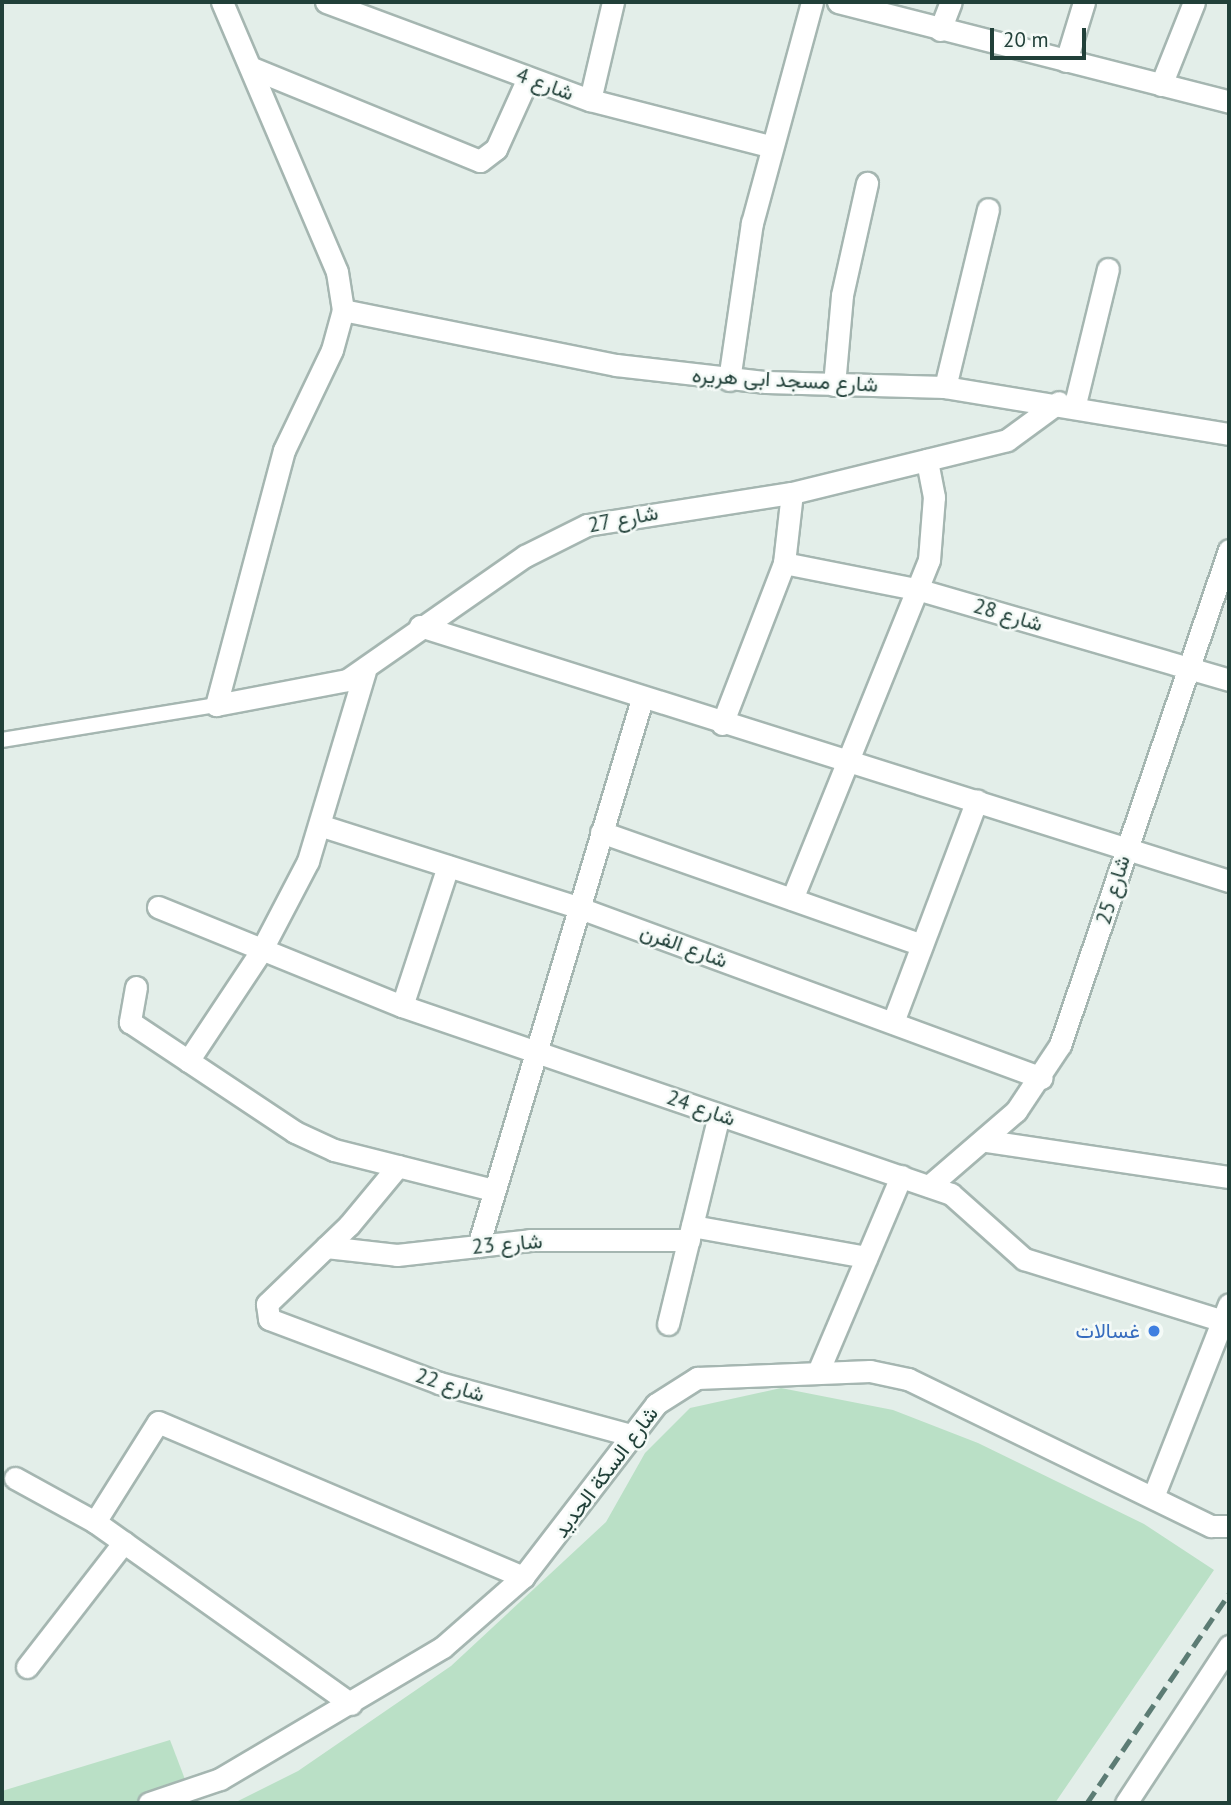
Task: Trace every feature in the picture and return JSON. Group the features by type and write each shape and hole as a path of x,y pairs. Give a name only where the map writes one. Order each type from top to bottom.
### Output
{"street":[{"path":"216,705 284,450 332,350 343,310 337,272 222,2"},
{"name":"شارع 4","path":"326,2 590,100 769,146"},
{"path":"590,100 613,2"},
{"path":"729,380 769,146 812,2"},
{"path":"838,2 1229,102"},
{"path":"940,30 951,2"},
{"path":"1066,61 1084,2"},
{"path":"1161,85 1194,2"},
{"path":"252,68 480,161 496,149 528,78"},
{"path":"834,385 842,295 867,183"},
{"path":"945,387 988,209"},
{"path":"1067,403 1108,269"},
{"name":"شارع مسجد ابى هريره","path":"343,310 616,365 729,380 945,387 1067,403 1229,434"},
{"name":"شارع 27","path":"216,705 328,687 365,671 420,626 555,538 587,525 792,493 1007,440 1067,403"},
{"path":"792,899 920,590 932,527 927,460"},
{"path":"722,724 784,564 792,493"},
{"name":"شارع 25","path":"929,1186 987,1141 1041,1078 1075,1012 1126,846 1229,550"},
{"name":"شارع 28","path":"784,564 920,590 1229,680"},
{"path":"420,626 642,699 1126,846 1229,881"},
{"path":"188,1061 261,951 322,826 365,671"},
{"path":"478,1246 533,1051 642,699"},
{"path":"893,1022 977,800"},
{"name":"شارع الفرن","path":"322,826 577,907 1041,1078"},
{"path":"601,832 922,945"},
{"path":"402,1006 448,866"},
{"name":"شارع 24","path":"158,907 402,1006 929,1186 969,1206 1024,1259 1227,1316"},
{"path":"136,988 130,1023 315,1143 494,1190"},
{"path":"668,1324 719,1115"},
{"path":"987,1141 1229,1177"},
{"path":"326,1247 398,1166"},
{"path":"818,1372 901,1176"},
{"name":"شارع 23","path":"326,1247 397,1255 478,1246 690,1233 866,1257"},
{"name":"شارع 22","path":"326,1247 267,1304 272,1322 439,1383 631,1435"},
{"path":"1153,1497 1227,1316"},
{"name":"شارع السكة الحديد","path":"149,1803 220,1779 352,1704 443,1647 523,1577 656,1404 697,1378 870,1371 943,1391 1211,1526 1229,1526"},
{"path":"95,1522 158,1422 523,1577"},
{"path":"15,1478 95,1522 352,1704"},
{"path":"27,1667 124,1542"},
{"path":"1126,1803 1229,1646"}],"lane":[{"path":"2,740 216,705"}],"green space":[{"path":"781,1388 893,1410 978,1443 1144,1524 1214,1570 1055,1803 234,1803 298,1771 451,1666 606,1522 645,1453 690,1408"},
{"path":"170,1740 194,1803 2,1803 2,1791"}],"railway":[{"path":"1087,1803 1229,1594"}],"place":[{"name":"غسالات","path":"1154,1331"}]}
